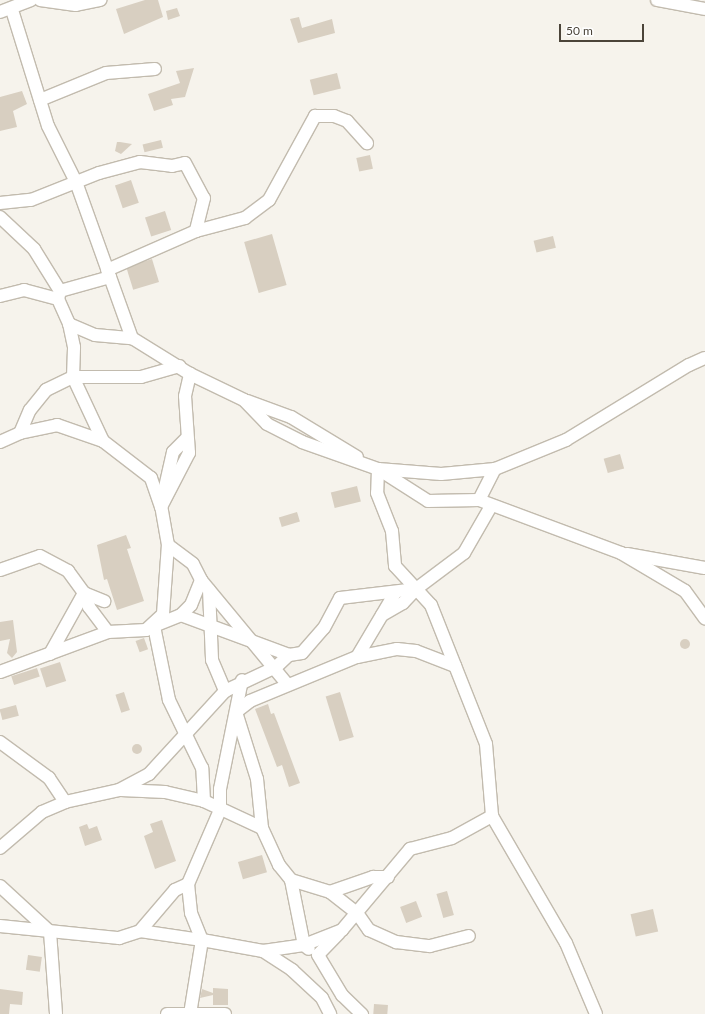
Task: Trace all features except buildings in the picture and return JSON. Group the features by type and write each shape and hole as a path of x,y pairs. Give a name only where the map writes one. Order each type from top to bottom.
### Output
{"street":[{"path":"0,20 7,7 31,0"},
{"path":"40,0 76,5 100,0"},
{"path":"657,0 705,10"},
{"path":"7,7 48,126 76,182 132,338"},
{"path":"40,100 106,73 155,69"},
{"path":"0,296 24,290 59,295 196,231 245,218 269,200 315,116 334,116 347,121 367,143"},
{"path":"0,203 31,200 76,182 140,162 172,166 185,163 204,198 196,231"},
{"path":"0,218 34,249 59,295 69,324 74,347 73,377 102,441"},
{"path":"69,324 95,335 132,338 190,374 244,400 291,417 428,501 479,500 491,506 622,553 705,568"},
{"path":"244,400 267,424 302,442 378,470 441,474 495,469 566,440 689,365 705,358"},
{"path":"20,433 30,410 46,390 73,377 141,377 179,366"},
{"path":"161,507 189,453 185,396 190,374"},
{"path":"0,442 20,433 57,425 102,441 151,478 161,507 168,545 163,614 154,626 169,700 202,768 204,801"},
{"path":"479,500 495,469"},
{"path":"378,470 377,494 392,530 395,566 431,605 486,744 492,816 566,943 596,1014"},
{"path":"382,615 403,602 416,589 464,553 491,506"},
{"path":"168,545 193,564 201,580 276,667 288,685"},
{"path":"622,553 686,591 705,619"},
{"path":"0,570 40,556 68,571 84,593 89,607 108,632"},
{"path":"0,672 108,632 146,630 181,615 191,604 201,580"},
{"path":"181,615 212,628 250,638 289,655 302,653 324,628 340,598 394,593 416,589"},
{"path":"209,590 212,628 212,660 225,691"},
{"path":"84,593 104,601"},
{"path":"50,654 84,593"},
{"path":"357,657 394,593"},
{"path":"236,712 288,685 327,672 357,657 397,649 416,651 455,666"},
{"path":"119,790 149,774 225,691 242,680 276,667 289,655"},
{"path":"190,1013 202,940 191,913 188,884 220,810 220,789 242,680"},
{"path":"236,712 258,779 262,828 279,865 291,880 304,945 318,955 342,995 362,1014"},
{"path":"0,742 49,778 65,802"},
{"path":"0,848 42,812 65,802 119,790 165,792 204,801 220,810 262,828"},
{"path":"318,955 388,877 392,866 410,849 452,838 492,816"},
{"path":"330,892 373,877 388,877"},
{"path":"291,880 330,892 357,913 369,930 396,942 430,946 469,936"},
{"path":"140,931 175,890 188,884"},
{"path":"0,886 50,932 52,1013"},
{"path":"1,927 118,938 140,931 263,951 304,945 342,930"},
{"path":"263,951 292,970 322,998 330,1014"},
{"path":"167,1014 224,1014"}]}
